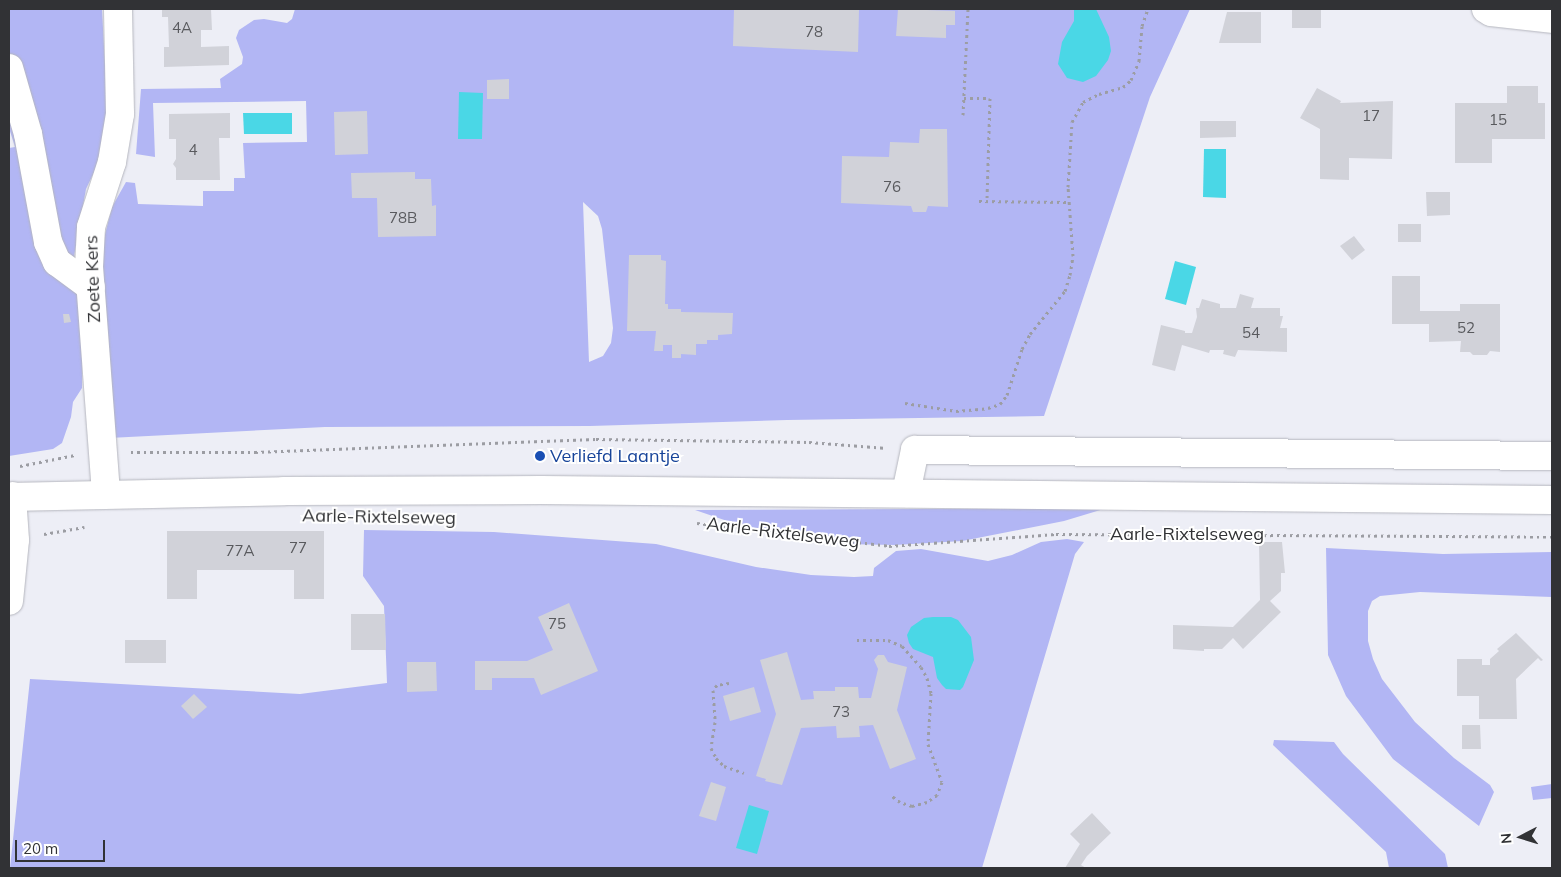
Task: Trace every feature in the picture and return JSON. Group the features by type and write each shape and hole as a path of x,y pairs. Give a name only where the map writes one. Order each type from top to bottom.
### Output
{"street":[{"name":"Zoete Kers","path":"106,493 89,267 91,227 112,162 120,114 118,9"},
{"path":"1486,9 1491,12 1552,19"},
{"path":"9,68 28,134 48,242 57,262 91,287"},
{"path":"906,493 914,450 1552,456"},
{"name":"Aarle-Rixtelseweg","path":"11,497 106,493 550,490 1552,500"},
{"path":"9,600 15,540 11,497"}],"path":[{"path":"963,116 968,9"},
{"path":"905,403 956,411 988,408 1000,404 1007,395 1022,349 1030,334 1065,291 1073,256 1067,202 1068,151 1072,122 1083,102 1099,94 1123,87 1131,80 1139,62 1142,26 1148,9"},
{"path":"964,98 990,98 987,201"},
{"path":"979,201 1067,202"},
{"path":"11,468 53,458 104,452 254,452 596,439 809,442 914,450"},
{"name":"Aarle-Rixtelseweg","path":"690,522 889,546 1056,534 1552,537"},
{"path":"15,540 89,526"},
{"path":"857,640 888,640 902,646 921,667 928,678 931,693 928,744 942,782 937,795 927,802 912,806 900,802 892,796"},
{"path":"729,683 717,685 713,690 715,722 711,748 716,758 724,766 744,772"}],"shaded area":[{"path":"9,9 102,9 107,103 105,134 99,162 86,189 73,262 83,329 82,388 73,402 71,417 62,443 53,449 9,456 9,148 15,147 9,128"},
{"path":"295,9 1190,9 1150,97 1044,416 787,420 590,426 325,427 109,438 100,254 112,207 126,182 135,183 138,204 203,206 203,191 234,191 234,178 245,178 243,143 307,142 306,101 153,103 155,157 136,154 141,89 221,88 220,79 242,64 243,57 236,38 239,30 254,20 264,19 287,23 292,19","holes":["583,202 598,216 602,229 613,328 611,343 603,356 589,362"]},
{"path":"1074,9 1096,9 1109,37 1111,51 1108,60 1096,76 1083,82 1067,78 1058,64 1062,42 1074,21"},
{"path":"459,92 483,93 482,139 458,139"},
{"path":"243,113 292,113 292,134 244,134"},
{"path":"1204,149 1226,149 1226,198 1203,197"},
{"path":"1175,261 1196,267 1186,305 1165,299"},
{"path":"1107,508 1064,521 962,541 895,545 841,544 739,525 695,510"},
{"path":"364,530 494,532 656,544 756,567 811,575 854,577 873,576 874,568 896,551 921,549 988,561 1012,555 1041,542 1067,539 1084,542 1075,554 982,868 10,868 30,679 300,694 387,683 384,606 363,576"},
{"path":"1326,548 1443,554 1552,552 1552,597 1420,592 1380,596 1372,601 1368,611 1368,641 1373,659 1382,679 1415,722 1454,758 1490,785 1494,792 1479,826 1393,759 1346,696 1328,655"},
{"path":"951,617 958,620 971,637 974,660 960,690 946,689 937,678 933,657 913,649 909,643 907,635 911,627 924,618"},
{"path":"1274,740 1334,742 1343,754 1445,854 1448,868 1389,868 1386,852 1273,745"},
{"path":"1552,784 1552,798 1533,800 1531,787"},
{"path":"749,805 769,811 757,854 736,848"}],"building":[{"path":"162,9 211,9 212,30 201,30 201,47 229,46 229,65 164,67 164,47 169,47 168,17 162,17"},
{"path":"734,9 859,10 858,52 733,46"},
{"path":"898,9 955,11 955,25 946,25 946,38 896,36"},
{"path":"1292,9 1321,9 1321,28 1292,28"},
{"path":"1227,12 1261,12 1261,43 1219,43"},
{"path":"509,79 509,99 487,99 487,80"},
{"path":"1507,86 1538,86 1538,103 1545,103 1545,139 1492,139 1492,163 1455,163 1455,103 1507,103"},
{"path":"1317,88 1341,101 1340,103 1393,101 1392,159 1349,158 1349,180 1320,179 1320,129 1300,118"},
{"path":"367,111 368,154 335,155 334,112"},
{"path":"230,113 230,138 219,138 220,180 176,180 176,168 173,164 176,159 176,139 169,139 169,114"},
{"path":"1200,121 1236,121 1236,137 1200,138"},
{"path":"920,129 947,129 948,207 928,206 926,212 913,212 911,206 841,203 842,156 889,157 890,142 919,143"},
{"path":"415,172 415,179 431,179 432,206 436,205 436,236 378,237 377,198 352,198 351,173"},
{"path":"1426,192 1450,192 1450,215 1427,216"},
{"path":"1398,224 1421,224 1421,242 1398,242"},
{"path":"1354,236 1365,250 1352,260 1340,246"},
{"path":"629,255 661,255 661,260 666,261 665,304 668,304 668,309 681,309 681,312 733,313 732,334 718,335 718,340 707,340 707,344 696,344 696,355 681,354 681,358 672,358 672,345 663,345 663,351 654,351 656,331 627,331"},
{"path":"1392,276 1420,276 1420,311 1460,311 1460,304 1500,304 1500,352 1490,351 1487,355 1473,355 1470,352 1460,352 1461,341 1429,342 1429,324 1392,324"},
{"path":"1240,294 1254,298 1251,308 1280,308 1280,316 1283,316 1280,328 1287,328 1287,352 1238,350 1235,357 1223,354 1224,350 1210,350 1209,353 1182,345 1175,371 1152,365 1161,325 1185,331 1185,333 1192,333 1197,317 1196,308 1199,308 1202,299 1220,304 1220,308 1236,308"},
{"path":"63,314 69,314 71,322 64,323"},
{"path":"167,531 324,531 324,599 294,599 294,570 197,570 197,599 167,599"},
{"path":"1259,542 1282,542 1285,573 1281,573 1281,591 1270,601 1281,612 1243,649 1233,638 1222,649 1204,649 1204,651 1173,649 1173,625 1233,627 1260,600"},
{"path":"569,603 598,671 541,695 534,678 492,678 492,690 475,690 475,661 527,661 553,650 538,617"},
{"path":"351,614 385,614 386,650 351,650"},
{"path":"1516,633 1543,660 1541,661 1538,658 1516,679 1517,719 1479,719 1479,696 1457,696 1457,659 1482,659 1482,665 1490,665 1490,659 1499,651 1497,649"},
{"path":"125,640 166,640 166,663 125,663"},
{"path":"787,652 801,700 814,699 813,691 835,691 835,687 858,687 859,698 871,698 878,669 874,660 878,655 884,655 888,662 907,667 897,710 916,759 890,769 873,725 859,726 860,737 837,738 836,726 801,728 782,785 765,781 766,779 756,776 776,714 760,660"},
{"path":"407,662 436,662 437,691 407,692"},
{"path":"754,687 761,712 730,721 723,696"},
{"path":"194,694 207,707 193,719 181,706"},
{"path":"1462,725 1480,725 1481,749 1462,749"},
{"path":"711,782 726,787 716,821 699,816"},
{"path":"1092,813 1111,833 1087,856 1081,865 1086,868 1065,868 1080,844 1070,834"}],"place":[{"name":"Verliefd Laantje","path":"540,456"}]}
